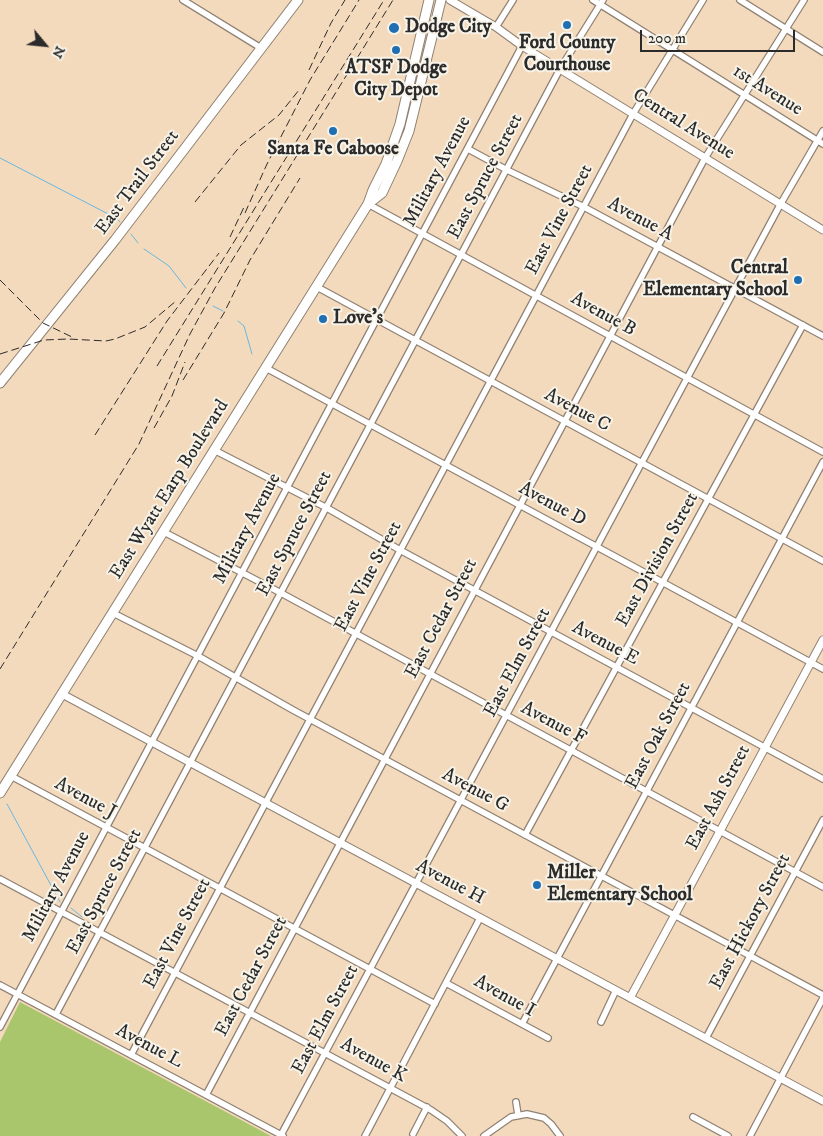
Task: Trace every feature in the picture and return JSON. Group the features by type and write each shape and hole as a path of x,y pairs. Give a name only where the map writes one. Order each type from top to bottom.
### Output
{"main road":[{"name":"East Trail Street","path":"0,383 115,240 298,0"},
{"name":"East Wyatt Earp Boulevard","path":"0,793 368,204 386,164 400,124 430,0"},
{"name":"East Wyatt Earp Boulevard","path":"368,204 382,193 409,131 441,0"}],"street":[{"path":"184,0 261,48"},
{"name":"Central Avenue","path":"450,0 823,230"},
{"path":"496,27 513,0"},
{"name":"1st Avenue","path":"593,0 601,2 672,51 820,142"},
{"name":"East Vine Street","path":"131,1055 633,114 703,0"},
{"path":"740,0 823,52"},
{"name":"East Cedar Street","path":"206,1095 705,158 746,96 804,0"},
{"name":"East Spruce Street","path":"56,1014 237,678 560,69 601,2"},
{"name":"Military Avenue","path":"0,1027 522,46"},
{"name":"East Elm Street","path":"282,1136 735,288 780,205 820,142 823,131"},
{"name":"Avenue A","path":"468,148 507,170 584,206 823,336"},
{"name":"Avenue B","path":"368,204 823,452"},
{"name":"Avenue C","path":"316,287 823,561"},
{"name":"East Division Street","path":"525,835 803,325"},
{"name":"Avenue D","path":"266,368 823,669"},
{"name":"Avenue E","path":"214,450 327,508 475,591 823,779"},
{"name":"East Oak Street","path":"522,1024 823,462"},
{"name":"Avenue F","path":"164,532 281,593 355,635 823,887"},
{"name":"Avenue G","path":"113,613 198,656 310,719 823,997"},
{"name":"East Ash Street","path":"630,998 823,640"},
{"name":"Avenue H","path":"62,694 823,1101"},
{"name":"Avenue J","path":"11,776 435,1004"},
{"name":"East Hickory Street","path":"706,1038 823,820"},
{"name":"Avenue K","path":"0,879 326,1052 427,1108 447,1121 462,1136"},
{"path":"365,1136 480,918"},
{"name":"Avenue I","path":"446,983 548,1038"},
{"name":"Avenue L","path":"0,985 282,1136"},
{"path":"600,1022 616,990"},
{"path":"750,1136 823,997"},
{"path":"516,1102 518,1115"},
{"path":"413,1134 427,1108"},
{"path":"484,1136 511,1116 527,1114 544,1118 560,1136"},
{"path":"693,1118 728,1136"}],"green space":[{"path":"20,1002 271,1136 0,1136 0,1042"}],"waterway":[{"path":"0,158 116,218 120,222"},
{"path":"131,234 138,243"},
{"path":"144,249 169,266 186,288"},
{"path":"213,306 223,311"},
{"path":"238,321 244,326 252,354"},
{"path":"7,804 60,902"},
{"path":"71,908 82,917"}],"railway":[{"path":"309,70 331,23 345,0"},
{"path":"245,213 267,164 310,80 359,0"},
{"path":"157,366 384,0"},
{"path":"0,669 139,444 190,334 215,288 393,0"},
{"path":"195,202 241,145 279,115 299,90"},
{"path":"183,380 224,313 250,260 300,178"},
{"path":"230,237 245,205"},
{"path":"95,435 167,321 219,253"},
{"path":"0,280 43,323 72,337"},
{"path":"0,354 44,340 106,341 115,339 145,327 176,301"},
{"path":"154,428 172,396 185,362"}],"place":[{"name":"Ford County Courthouse","path":"567,25"},
{"name":"Dodge City","path":"394,28"},
{"name":"ATSF Dodge City Depot","path":"396,50"},
{"name":"Santa Fe Caboose","path":"333,131"},
{"name":"Central Elementary School","path":"798,280"},
{"name":"Love's","path":"323,319"},
{"name":"Miller Elementary School","path":"537,885"}]}
